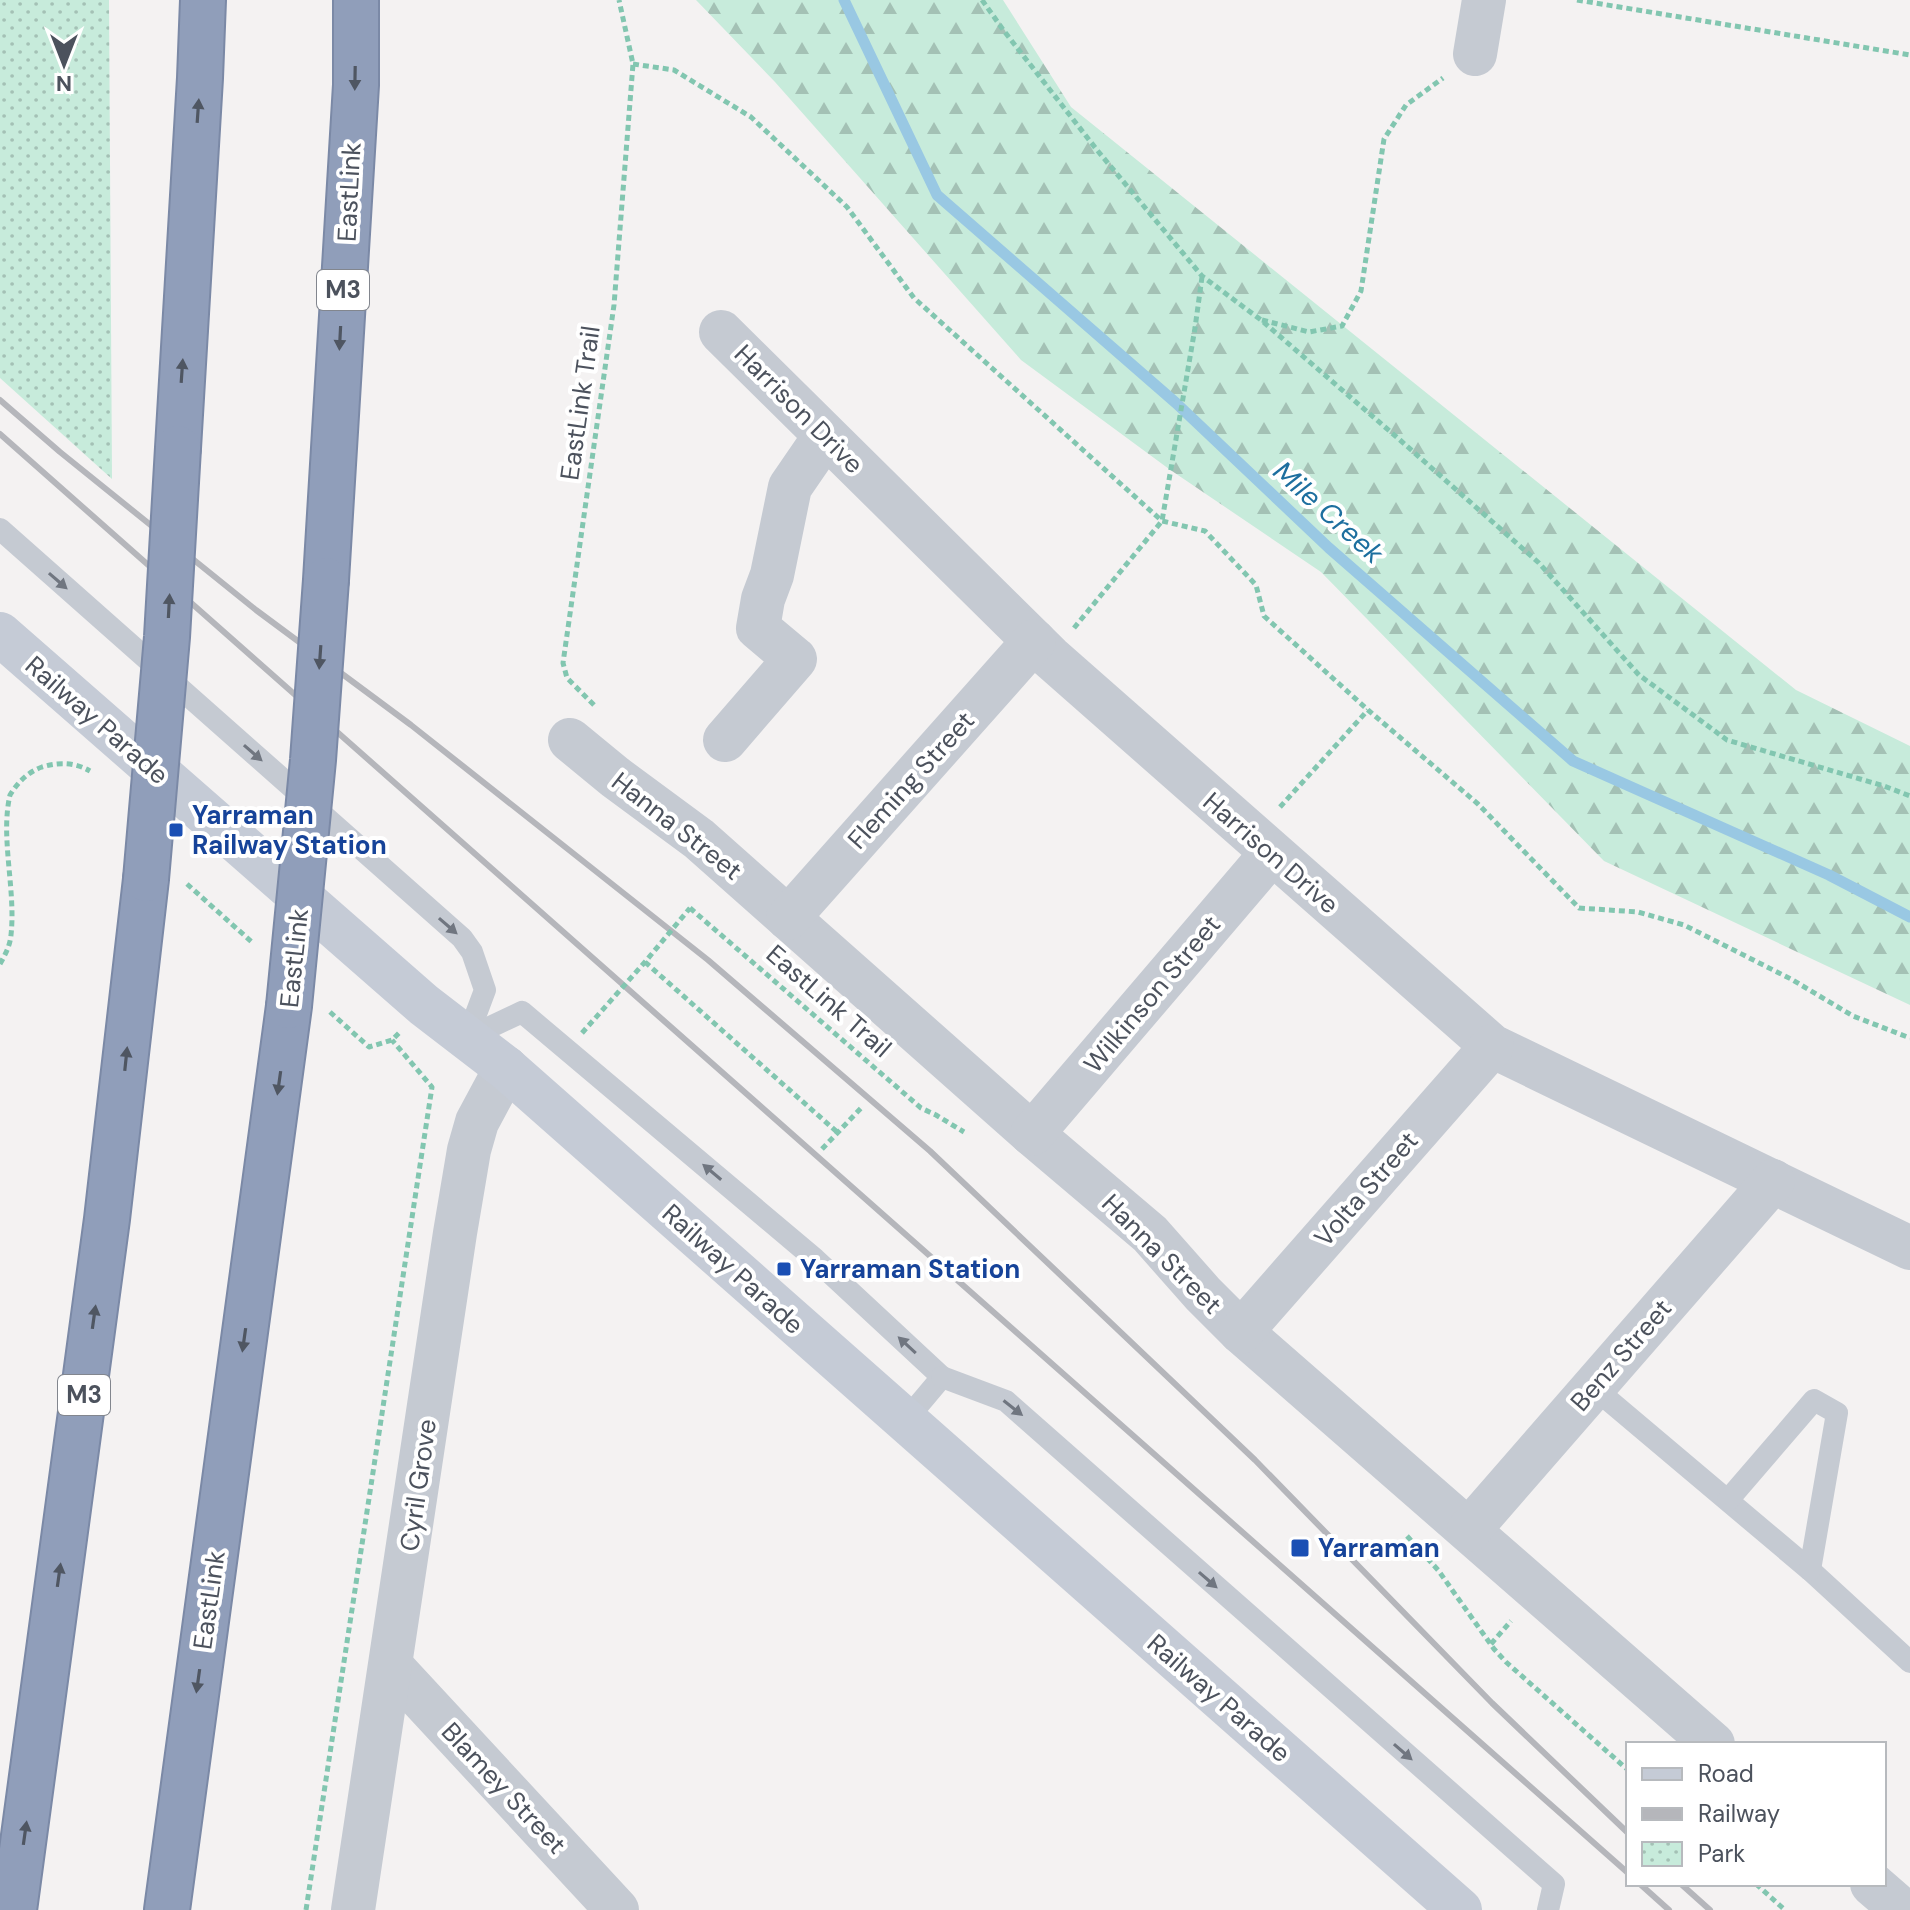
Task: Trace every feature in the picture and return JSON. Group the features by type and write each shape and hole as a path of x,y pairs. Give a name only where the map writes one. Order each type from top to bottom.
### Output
{"highway":[{"name":"M3","path":"14,1910 105,1235 146,879 167,637 203,0"},
{"name":"EastLink","path":"167,1910 289,1006 313,760 326,580 356,85 356,0"}],"main road":[{"name":"Railway Parade","path":"0,634 424,1005 506,1068 1460,1910"}],"street":[{"path":"1475,54 1484,0"},
{"name":"Harrison Drive","path":"721,332 1042,649 1492,1046 1910,1248"},
{"path":"725,740 795,659 758,628 790,487 825,436"},
{"name":"Fleming Street","path":"788,918 1042,649"},
{"name":"Hanna Street","path":"579,748 685,828 1150,1234 1241,1332 1711,1742"},
{"name":"Wilkinson Street","path":"1032,1134 1262,845"},
{"name":"Volta Street","path":"1241,1332 1492,1046"},
{"name":"Cyril Grove","path":"353,1910 469,1150 477,1122 506,1068"},
{"name":"Benz Street","path":"1469,1530 1773,1181"},
{"name":"Blamey Street","path":"391,1666 617,1910"},
{"path":"1874,1886 1902,1910"}],"lane":[{"path":"0,529 462,938 472,952 485,990 467,1038"},
{"path":"467,1038 522,1012 815,1259 942,1377 1006,1401 1554,1884 1548,1910"},
{"path":"905,1421 942,1377"},
{"path":"1593,1387 1810,1570 1910,1662"},
{"path":"1728,1500 1814,1400 1837,1413 1810,1570"}],"path":[{"name":"EastLink Trail","path":"579,748 595,706 567,678 563,663 614,305 633,64 619,0"},
{"path":"982,0 1097,150 1202,276 1261,320 1539,563 1639,675 1727,740 1910,796"},
{"path":"1577,0 1910,55"},
{"path":"1261,320 1309,332 1342,326 1361,291 1384,139 1406,105 1475,54"},
{"path":"633,64 674,70 751,117 847,207 914,298 1162,521 1205,531 1256,585 1264,616 1478,804 1579,908 1638,912 1684,925 1791,979 1853,1016 1910,1038"},
{"path":"1042,649 1162,521 1202,276"},
{"path":"1262,845 1368,710"},
{"name":"EastLink Trail","path":"582,1033 690,908 921,1108"},
{"path":"645,962 837,1132"},
{"path":"306,1910 432,1087 392,1040"},
{"path":"822,1149 863,1106"},
{"path":"1506,1662 1626,1768"},
{"path":"1758,1886 1785,1910"}],"green space":[{"path":"0,0 109,0 112,479 0,378"},
{"path":"696,0 1003,0 1071,107 1796,690 1910,746 1910,1005 1604,861 1321,572 1169,469 1021,360 775,82"}],"waterway":[{"name":"Mile Creek","path":"844,0 937,195 1176,403 1329,548 1573,761 1829,875 1910,917"}],"railway":[{"path":"0,400 256,610 411,725 708,960 930,1151 1255,1460 1492,1703 1626,1831"},
{"path":"0,434 1626,1871"},
{"path":"1642,1886 1669,1910"},
{"path":"1683,1886 1710,1910"}],"place":[{"name":"Yarraman Railway Station","path":"176,830"},
{"name":"Yarraman Station","path":"784,1269"},
{"name":"Yarraman","path":"1300,1548"}]}
